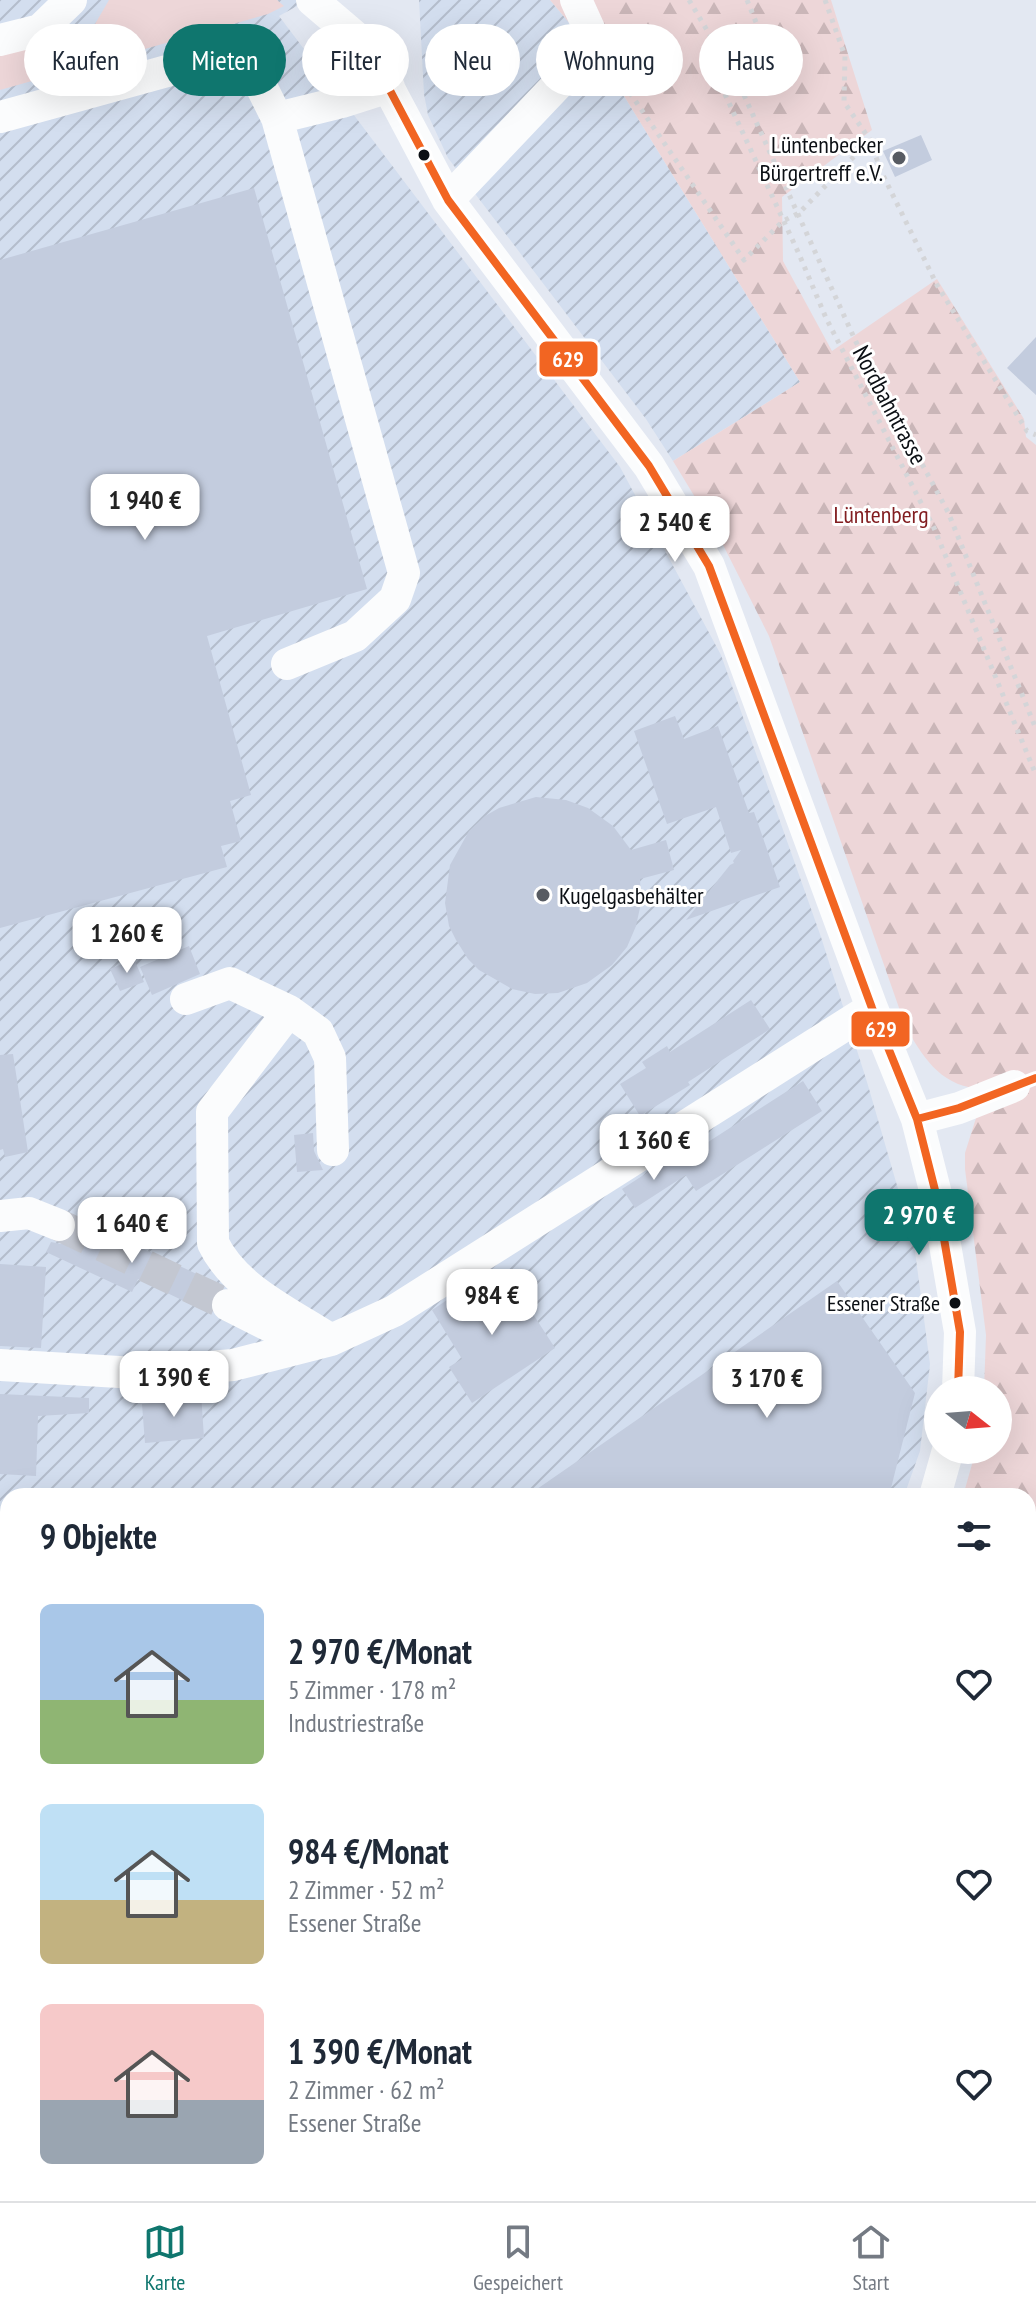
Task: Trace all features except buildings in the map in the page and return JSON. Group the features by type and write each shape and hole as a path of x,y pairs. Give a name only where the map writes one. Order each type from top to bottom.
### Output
{"street":[{"path":"0,40 40,30 71,0"},
{"path":"312,0 340,24"},
{"path":"576,0 587,24"},
{"path":"0,117 243,50 277,118 404,573 395,599 355,636 287,664"},
{"path":"277,118 361,96"},
{"path":"394,96 448,200 649,466 709,566 872,1008 917,1119 937,1198 960,1332 958,1376"},
{"path":"448,200 547,96"},
{"path":"186,999 230,983 289,1011 318,1032 330,1058 333,1150"},
{"path":"0,1365 136,1373 233,1365 320,1342 394,1311 872,1008"},
{"path":"289,1011 212,1112 213,1243 222,1261 252,1289 320,1342"},
{"path":"917,1119 959,1108 1014,1086"},
{"path":"0,1216 29,1213 59,1225"},
{"path":"228,1305 320,1342"},
{"path":"937,1488 944,1464"}],"path":[{"name":"Nordbahntrasse","path":"689,0 703,24"},
{"path":"747,0 757,24"},
{"path":"825,0 845,56 844,102 870,140 881,171 937,285 1027,431 1036,435"},
{"path":"632,96 744,260 783,221 799,213 870,140"},
{"path":"726,96 846,359 934,528 1036,775"},
{"name":"Nordbahntrasse","path":"745,96 856,342 948,512 1036,729"}],"shaded area":[{"path":"0,0 308,0 279,16 285,24 163,24 163,96 286,96 286,25 302,46 302,96 339,96 620,467 721,655 821,937 914,1244 930,1364 929,1376 924,1376 920,1451 907,1488 0,1488"},
{"path":"419,0 550,0 570,24 536,24 536,96 624,96 800,382 673,461 646,419 448,158 428,115 424,94"}],"green space":[{"path":"109,0 277,0 284,6 233,24 163,24 163,44 147,48 147,24 95,24"},
{"name":"Lüntenberg","path":"550,0 831,0 872,130 782,197 783,261 832,351 937,279 1024,419 1026,437 1036,445 1036,1488 965,1488 972,1464 1012,1464 1012,1376 985,1376 986,1335 965,1169 965,1153 976,1118 976,1088 963,1086 942,1075 925,1057 905,1025 769,636 718,535 673,461 800,382 624,96 683,96 683,24 570,24"},
{"path":"24,45 24,83 0,90 0,52"}],"tunnel":[{"path":"59,1225 228,1305"}],"transit line":[{"name":"629","path":"393,96 448,200 649,466 709,566 872,1008 917,1119 937,1198 960,1332 958,1376"},
{"name":"629","path":"917,1119 959,1108 1036,1078"}],"place":[{"name":"Lüntenbecker Bürgertreff e.V.","path":"899,158"},
{"name":"Kugelgasbehälter","path":"543,895"},
{"name":"Essener Straße","path":"955,1303"}]}
